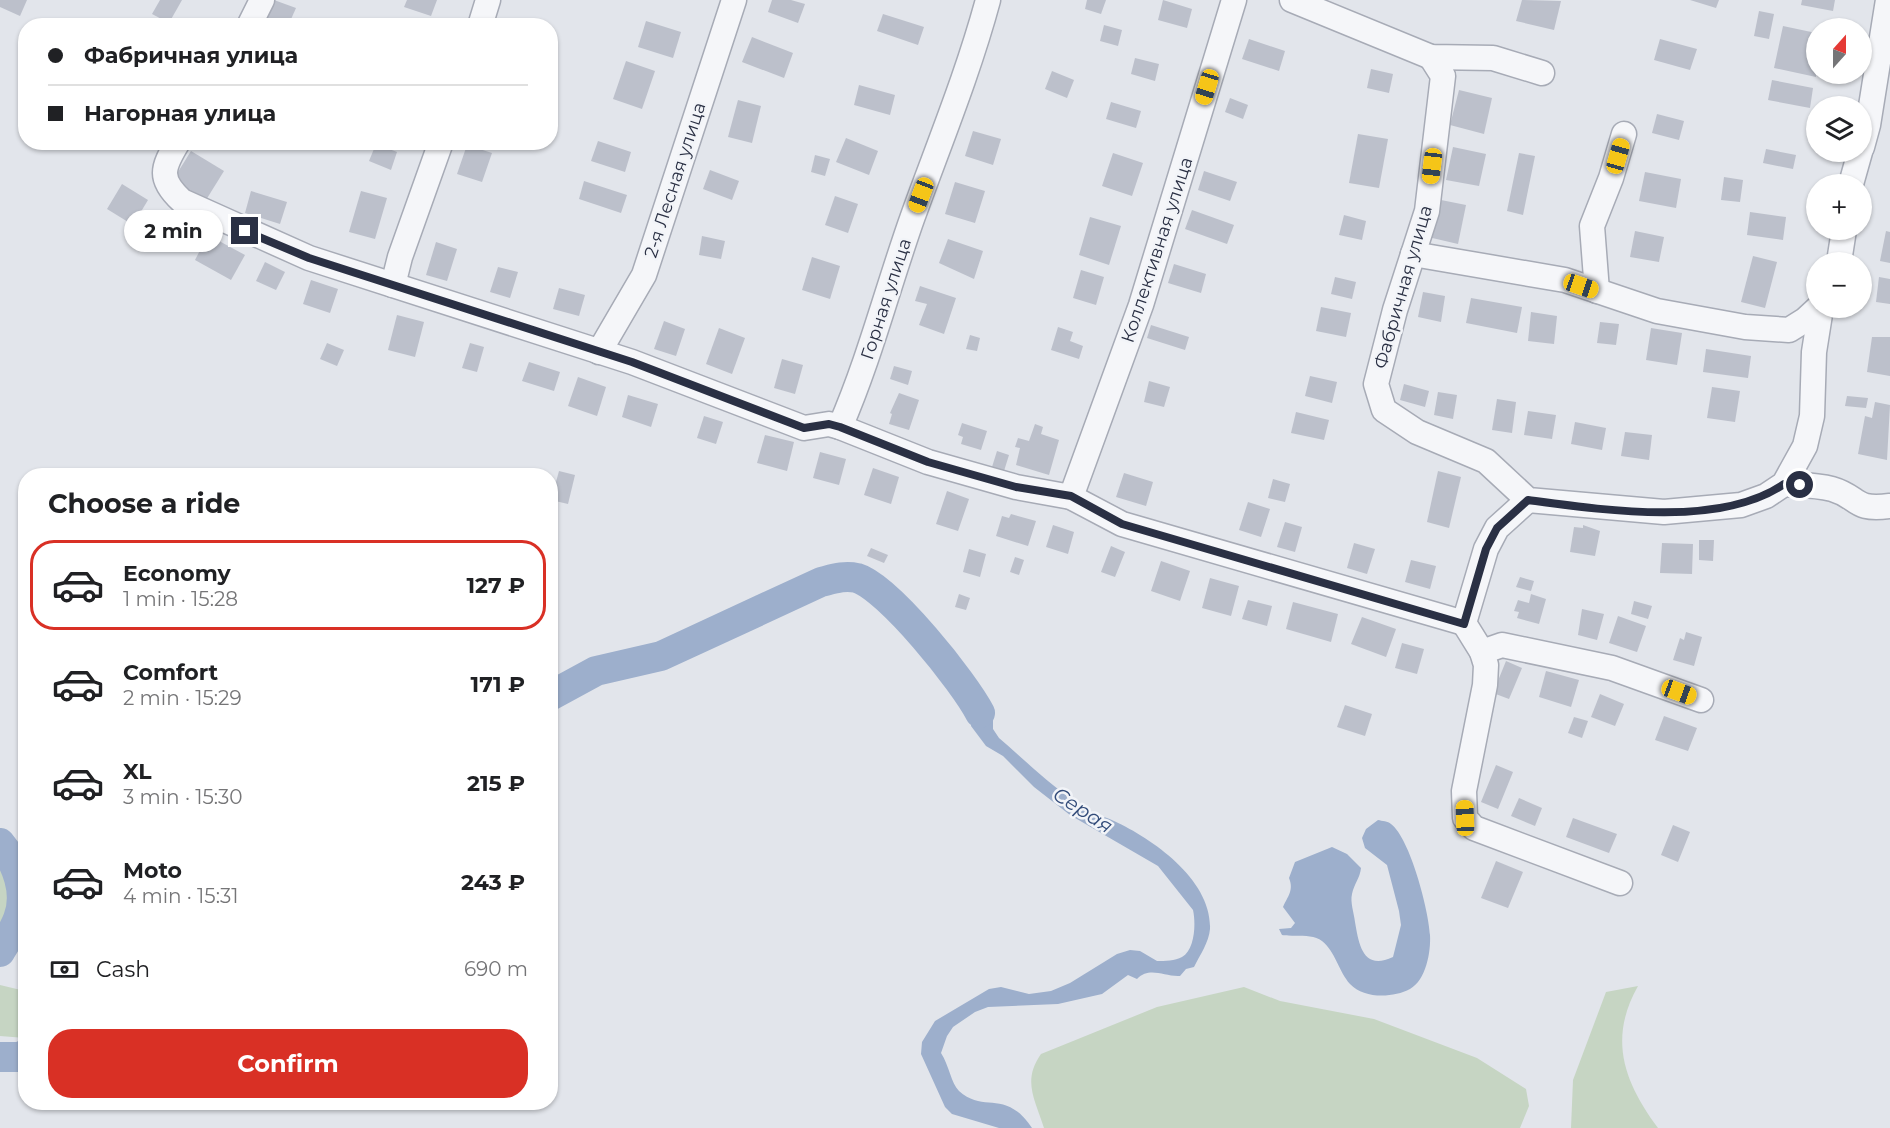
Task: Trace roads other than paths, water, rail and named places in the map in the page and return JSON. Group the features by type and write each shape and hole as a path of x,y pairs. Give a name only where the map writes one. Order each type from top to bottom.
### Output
{"street":[{"path":"253,18 262,0"},
{"path":"482,18 488,0"},
{"name":"2-я Лесная улица","path":"598,352 644,275 734,0"},
{"name":"Горная улица","path":"840,427 869,357 879,315 958,99 988,0"},
{"name":"Коллективная улица","path":"1071,496 1141,305 1234,0"},
{"path":"1292,0 1431,57 1493,58 1542,73"},
{"path":"1872,100 1888,0"},
{"name":"Фабричная улица","path":"1431,57 1443,76 1427,211 1376,384 1384,410 1417,432 1486,461 1528,500"},
{"path":"1597,291 1592,226 1611,178 1624,134"},
{"path":"174,150 164,175 168,189 182,201 224,222 309,258 598,352 804,428 829,424 840,427 928,462 1016,487 1071,496 1122,524 1464,624 1482,652 1486,665 1485,685 1464,791 1465,818 1474,828 1620,883"},
{"path":"393,285 400,257 438,150"},
{"path":"1413,254 1565,280 1657,311 1745,327 1789,330 1807,318"},
{"path":"1464,624 1486,549 1497,528 1528,500 1664,512 1741,505 1766,496 1784,484 1805,446 1812,416 1814,352 1818,318"},
{"path":"1784,484 1833,489 1857,505 1872,508 1890,506"},
{"path":"1482,652 1502,645 1612,668 1701,700"}],"water":[{"path":"961,677 993,717 993,729 999,738 1073,800 1091,812 1129,829 1162,850 1191,878 1208,911 1210,929 1206,944 1194,967 1186,969 1180,976 1147,973 1137,979 1128,975 1102,994 1058,1004 988,1007 975,1012 953,1027 941,1053 956,1088 968,1098 1013,1109 1032,1128 999,1128 952,1114 945,1107 921,1054 922,1042 935,1021 989,989 1001,987 1029,994 1051,991 1070,983 1117,954 1130,950 1140,951 1157,961 1182,957 1190,949 1192,942 1194,915 1193,910 1158,866 1070,815 1034,787 1003,756 986,746 971,726 972,714 951,687"},
{"path":"1378,820 1391,824 1405,844 1422,893 1430,935 1430,949 1424,972 1415,985 1403,992 1379,996 1363,992 1350,984 1322,941 1308,936 1282,935 1279,929 1291,928 1295,923 1283,907 1290,893 1289,878 1295,862 1332,847 1347,854 1361,868 1351,900 1358,939 1364,953 1375,961 1393,957 1401,925 1399,911 1387,865 1365,848 1362,838 1366,829"}],"waterway":[{"name":"Серая","path":"558,692 596,671 661,656 821,582 848,577 857,578 871,585 906,617 943,659 980,713"},
{"name":"Серая","path":"0,843 18,876"},
{"name":"Серая","path":"0,952 18,917"},
{"name":"Серая","path":"0,1057 18,1057"}]}
